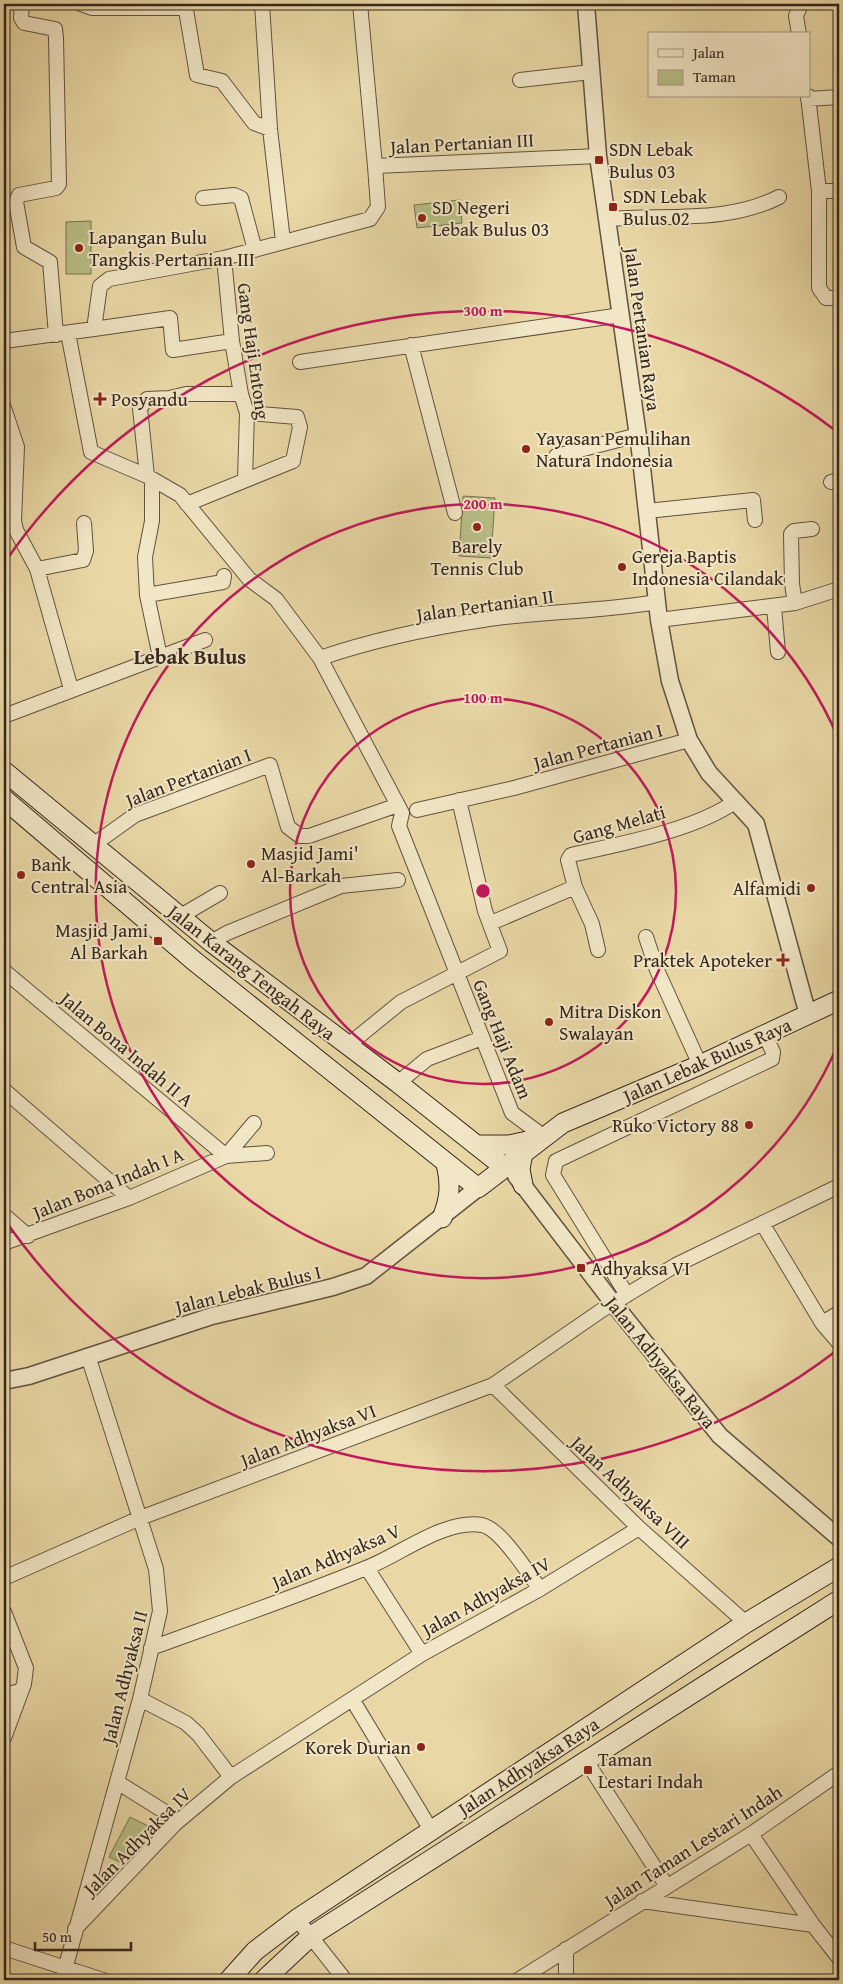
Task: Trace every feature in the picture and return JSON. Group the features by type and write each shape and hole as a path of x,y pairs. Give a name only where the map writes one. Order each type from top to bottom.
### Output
{"main road":[{"name":"Jalan Karang Tengah Raya","path":"4,771 211,942 398,1083 504,1168"},
{"name":"Jalan Karang Tengah Raya","path":"4,799 186,954 478,1188"},
{"name":"Jalan Lebak Bulus Raya","path":"478,1188 541,1137 563,1123 700,1065 839,1000"},
{"path":"476,1145 509,1145 541,1137"},
{"path":"523,1153 520,1169 523,1185"},
{"path":"442,1218 449,1201 450,1192 446,1164"},
{"name":"Jalan Adhyaksa Raya","path":"229,1980 255,1951 297,1920 746,1623 839,1566"},
{"name":"Jalan Adhyaksa Raya","path":"264,1980 310,1936 585,1759 839,1600"}],"street":[{"path":"22,4 21,18 24,23 56,31 60,179 56,188 19,195 10,202 24,247 50,262 62,334 91,452 150,478 180,496 249,579 276,599 320,658 398,806"},
{"path":"81,4 92,8 186,6 197,76 222,81 254,123 270,129"},
{"path":"262,4 270,129 283,241"},
{"path":"360,4 376,166"},
{"name":"Jalan Pertanian Raya","path":"586,4 598,156 638,441 659,620 670,681 688,740 708,773 756,824 808,1014"},
{"path":"799,32 796,16 801,4"},
{"path":"520,80 591,72"},
{"path":"810,97 839,97"},
{"path":"808,98 820,191 820,288 826,298 839,298"},
{"name":"Jalan Pertanian III","path":"94,329 100,286 109,279 224,258 370,219 378,207 376,166 598,156"},
{"path":"820,191 839,191"},
{"path":"203,198 234,196 241,198 255,250"},
{"path":"607,219 733,213 759,207 779,197"},
{"name":"Gang Haji Entong","path":"224,258 232,342 241,394 247,413 245,480"},
{"path":"300,362 621,315"},
{"path":"4,341 170,318 173,350 232,342"},
{"path":"412,345 455,513"},
{"path":"160,657 147,595 145,557 152,521 150,478 140,408 147,399 170,398 186,394 241,394"},
{"path":"4,408 18,447 14,521 16,530 37,569 71,689"},
{"path":"187,504 245,480 258,477 293,461 300,427 297,417 247,413"},
{"path":"556,456 638,441"},
{"path":"647,511 753,500 755,520"},
{"path":"37,569 83,560 86,551 84,524"},
{"path":"795,604 792,584 791,534 794,530 812,529"},
{"path":"147,595 223,582 224,576"},
{"path":"659,620 795,604 839,589"},
{"name":"Jalan Pertanian II","path":"320,658 400,636 484,620 630,607 657,602"},
{"path":"774,607 778,652"},
{"path":"4,716 71,689 205,640"},
{"name":"Jalan Pertanian I","path":"417,810 514,788 688,740"},
{"name":"Jalan Pertanian I","path":"93,845 135,816 270,765 288,827 300,836 309,836 398,806"},
{"path":"347,1046 401,1002 500,951 485,911 459,800"},
{"name":"Gang Melati","path":"575,887 568,860 571,855 643,838 720,812 736,801"},
{"name":"Gang Haji Adam","path":"398,806 402,813 399,826 512,1113 541,1137"},
{"path":"211,942 227,933 342,886 398,880"},
{"path":"491,923 575,887 592,924 598,950"},
{"path":"179,916 220,893"},
{"path":"646,937 657,970 700,1065"},
{"name":"Jalan Bona Indah II A","path":"4,971 226,1156"},
{"path":"627,1294 553,1175 556,1161 772,1059 773,1052 765,1035"},
{"path":"398,1083 427,1059 482,1038"},
{"path":"4,1090 129,1198"},
{"name":"Jalan Bona Indah I A","path":"226,1156 254,1123"},
{"name":"Jalan Bona Indah I A","path":"4,1243 28,1236 129,1198 226,1156 261,1153 242,1137"},
{"name":"Jalan Adhyaksa Raya","path":"504,1168 523,1185 613,1303 720,1436 839,1538"},
{"name":"Jalan Adhyaksa VI","path":"4,1578 140,1518 493,1385 613,1303 676,1265 839,1186"},
{"name":"Jalan Lebak Bulus I","path":"4,1381 29,1376 212,1316 333,1288 366,1276 478,1188"},
{"path":"4,1215 28,1236"},
{"path":"762,1223 822,1322 839,1343"},
{"path":"822,1322 839,1313"},
{"name":"Jalan Adhyaksa II","path":"64,1974 140,1699 160,1611 160,1591 156,1569 88,1356"},
{"name":"Jalan Adhyaksa VIII","path":"493,1385 639,1528 746,1623"},
{"name":"Jalan Adhyaksa V","path":"151,1648 368,1568 433,1534 467,1524 484,1526 498,1534 540,1589"},
{"name":"Jalan Adhyaksa IV","path":"75,1929 176,1823 231,1777 422,1654 540,1589 639,1528"},
{"path":"368,1568 422,1654"},
{"path":"4,1612 26,1668 4,1738"},
{"path":"4,1695 20,1691"},
{"path":"140,1699 186,1723 198,1734 231,1777"},
{"path":"352,1699 431,1830"},
{"path":"585,1759 666,1885"},
{"name":"Jalan Taman Lestari Indah","path":"518,1980 666,1885 750,1834 839,1773"},
{"path":"117,1782 162,1810 176,1823"},
{"path":"750,1834 813,1925 839,1958"},
{"path":"642,1901 813,1925"},
{"path":"297,1920 345,1980"},
{"path":"4,1948 64,1974 104,1980"},
{"path":"566,1949 566,1980"}],"green space":[{"path":"460,200 462,223 417,228 414,205"},
{"name":"Lapangan Bulu Tangkis Pertanian III","path":"91,221 91,274 66,274 66,222"},
{"name":"Barely Tennis Club","path":"463,496 495,498 491,558 459,556"},
{"path":"130,1817 148,1826 128,1866 109,1857"}],"place":[{"name":"SDN Lebak Bulus 03","path":"599,160"},
{"name":"SDN Lebak Bulus 02","path":"613,207"},
{"name":"SD Negeri Lebak Bulus 03","path":"422,218"},
{"name":"Lapangan Bulu Tangkis Pertanian III","path":"79,248"},
{"name":"Posyandu","path":"100,399"},
{"name":"Yayasan Pemulihan Natura Indonesia","path":"526,449"},
{"name":"Barely Tennis Club","path":"477,527"},
{"name":"Gereja Baptis Indonesia Cilandak","path":"622,567"},
{"name":"Masjid Jami' Al-Barkah","path":"251,864"},
{"name":"Bank Central Asia","path":"21,875"},
{"name":"Alfamidi","path":"811,888"},
{"name":"Masjid Jami Al Barkah","path":"158,941"},
{"name":"Praktek Apoteker","path":"783,960"},
{"name":"Mitra Diskon Swalayan","path":"549,1022"},
{"name":"Ruko Victory 88","path":"749,1125"},
{"name":"Adhyaksa VI","path":"581,1268"},
{"name":"Korek Durian","path":"421,1747"},
{"name":"Taman Lestari Indah","path":"588,1770"}],"district":[{"name":"Lebak Bulus","path":"190,656"}]}
